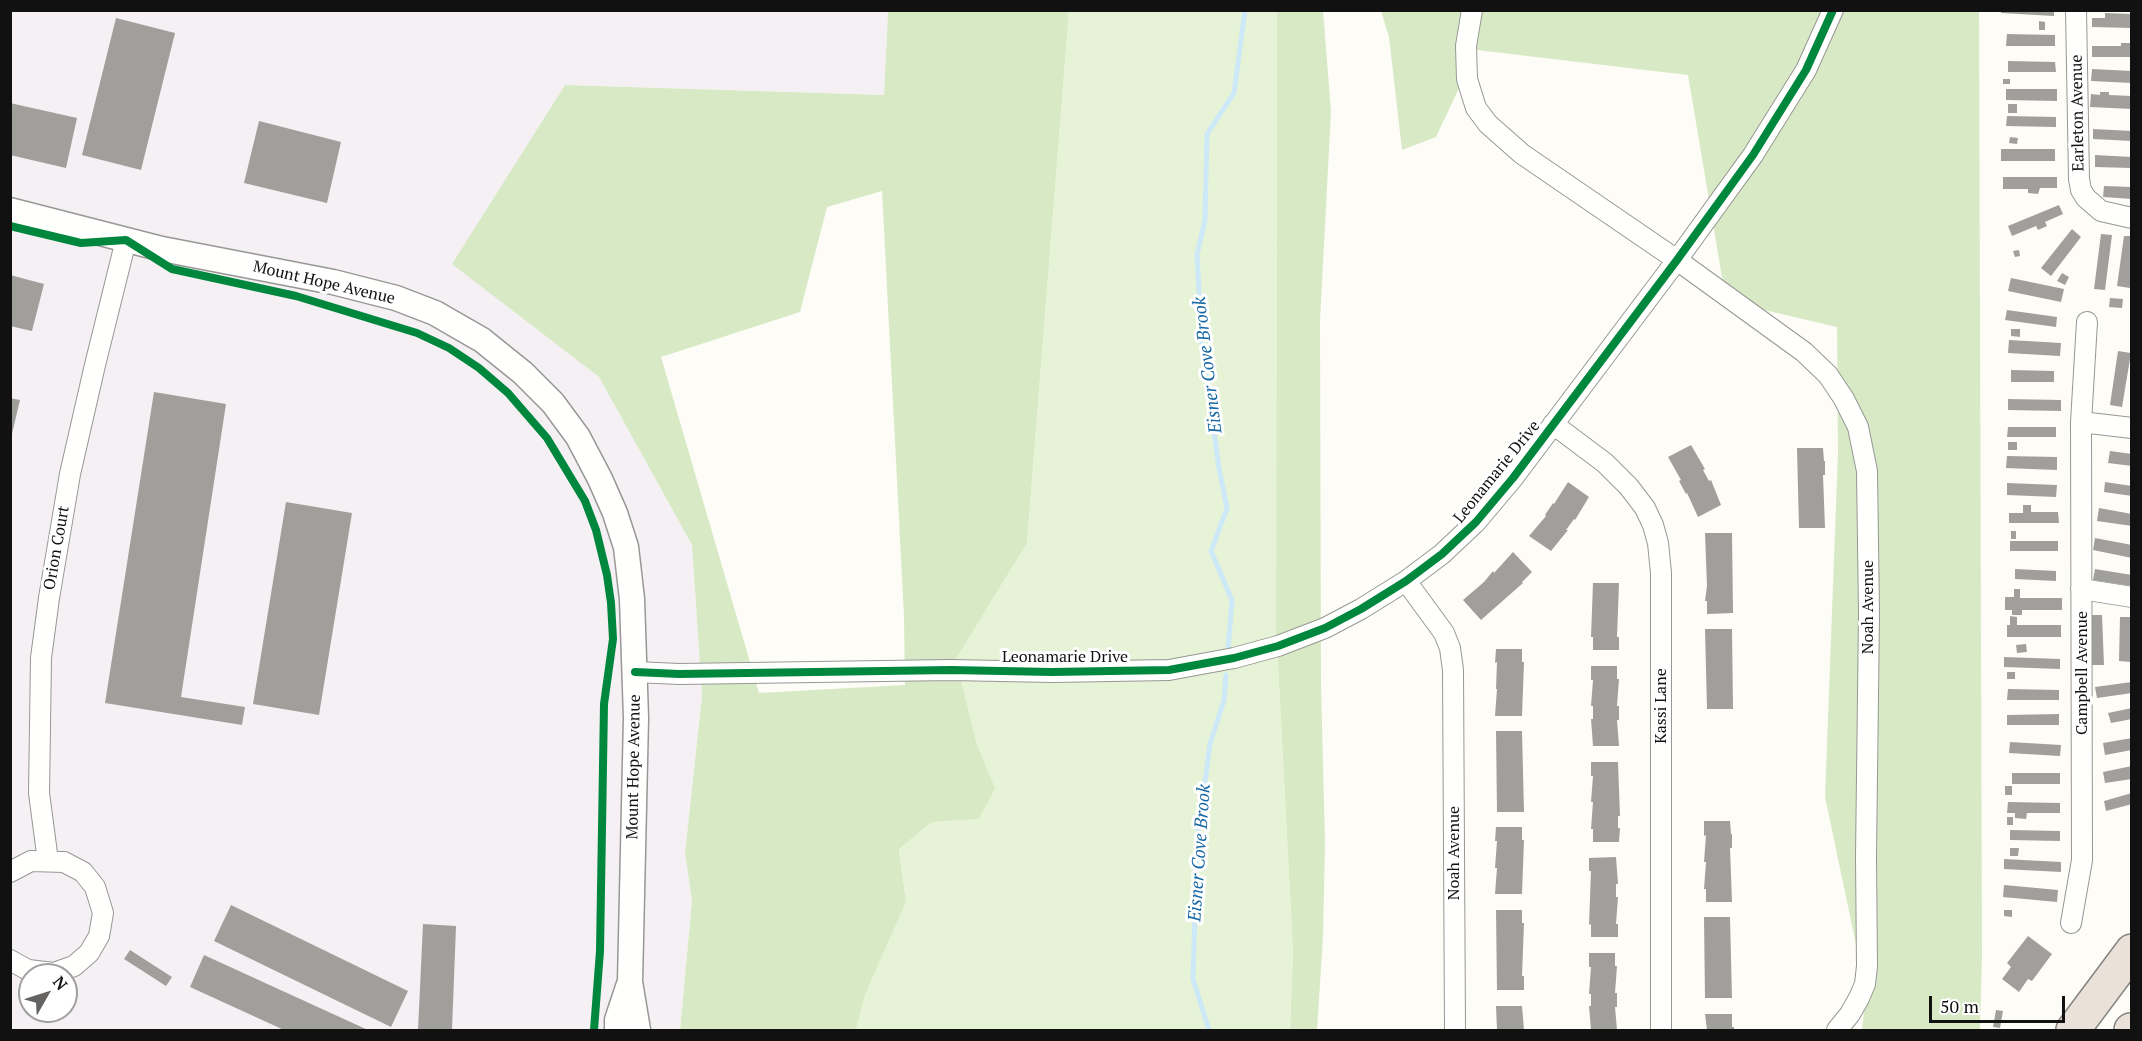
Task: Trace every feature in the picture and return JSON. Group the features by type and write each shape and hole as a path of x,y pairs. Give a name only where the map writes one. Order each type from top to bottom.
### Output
{"highway":[{"path":"2073,1030 2132,951"}],"street":[{"path":"1472,10 1466,46 1467,78 1476,108 1488,124 1522,154 1677,260"},
{"name":"Leonamarie Drive","path":"635,672 679,674 1169,670 1234,658 1296,639 1361,609 1406,581 1442,554 1476,522 1513,478 1729,190 1772,128 1806,70 1833,10"},
{"name":"Earleton Avenue","path":"2076,10 2081,190 2086,198 2101,211 2132,219"},
{"name":"Mount Hope Avenue","path":"10,210 126,240 333,282 396,298 435,313 482,340 523,373 553,404 578,437 600,479 615,513 626,547 632,599 636,718 630,982 638,1030"},
{"name":"Orion Court","path":"48,861 39,794 41,658 47,608 70,474 94,365 126,240"},
{"name":"Noah Avenue","path":"1677,260 1821,366 1849,408 1858,427 1865,456 1869,614 1867,972 1859,998 1837,1030"},
{"name":"Campbell Avenue","path":"2071,922 2082,860 2080,422 2087,322"},
{"path":"2080,422 2132,428"},
{"name":"Kassi Lane","path":"1553,424 1605,463 1629,487 1645,508 1658,543 1661,573 1661,1030"},
{"name":"Noah Avenue","path":"1406,581 1444,633 1450,648 1453,670 1455,1030"},
{"path":"2081,589 2132,597"},
{"path":"10,872 31,861 64,862 83,872 95,887 103,913 99,936 89,953 74,966 54,973 28,970 10,960"},
{"name":"Mount Hope Avenue","path":"617,1030 617,1020 630,982"}],"shaded area":[{"path":"10,11 888,11 884,95 565,85 453,264 599,377 692,545 702,696 685,853 692,901 680,1030 11,1030"}],"green space":[{"path":"888,11 1069,11 1027,543 956,659 977,745 995,788 979,819 932,822 899,849 906,902 865,995 856,1030 680,1030 692,901 685,853 702,696 692,545 599,377 452,264 565,85 884,95","holes":["882,191 904,616 905,685 759,693 661,357 800,312 827,207"]},
{"path":"1069,11 1277,11 1276,626 1293,952 1290,1030 856,1030 865,995 906,902 899,849 932,822 979,819 994,788 977,745 956,659 1027,543"},
{"path":"1277,11 1323,11 1331,111 1320,321 1321,684 1325,843 1323,937 1317,1030 1290,1030 1293,952 1276,626"},
{"path":"1381,11 1979,11 1982,955 1980,1030 1862,1030 1866,992 1825,797 1838,453 1837,327 1726,301 1688,75 1477,50 1436,137 1402,150 1389,37"}],"building":[{"path":"2001,10 2054,10 2054,16 2001,13"},
{"path":"2105,13 2132,14 2132,28 2092,27 2092,18 2105,18"},
{"path":"116,18 175,33 141,170 82,155"},
{"path":"2039,21 2045,22 2045,30 2039,30"},
{"path":"2007,34 2055,35 2055,46 2006,46"},
{"path":"2121,43 2132,43 2132,57 2092,57 2092,46 2121,46"},
{"path":"2008,61 2055,62 2056,72 2008,72"},
{"path":"2092,69 2132,71 2132,83 2091,81"},
{"path":"2003,79 2010,79 2010,84 2003,84"},
{"path":"2006,89 2057,89 2057,101 2006,100"},
{"path":"2100,92 2109,92 2109,95 2132,96 2132,109 2090,107 2091,94 2100,95"},
{"path":"10,103 77,118 66,168 10,155"},
{"path":"2008,104 2017,104 2017,113 2008,113"},
{"path":"2007,116 2056,117 2056,127 2006,126"},
{"path":"259,121 341,142 327,203 244,183"},
{"path":"2093,129 2132,131 2132,141 2093,139"},
{"path":"2010,137 2018,138 2017,144 2009,143"},
{"path":"2001,149 2055,149 2055,161 2001,161"},
{"path":"2095,155 2132,157 2132,168 2095,167"},
{"path":"2003,177 2057,177 2057,188 2040,188 2038,194 2028,193 2028,189 2003,189"},
{"path":"2104,186 2132,187 2132,199 2103,197"},
{"path":"2059,205 2063,214 2045,222 2047,226 2038,230 2036,226 2012,236 2008,226"},
{"path":"2072,229 2081,237 2051,276 2041,268"},
{"path":"2101,234 2112,235 2105,290 2094,289"},
{"path":"2124,236 2132,236 2130,288 2117,286"},
{"path":"2019,250 2020,256 2015,257 2013,251"},
{"path":"2062,273 2069,277 2065,285 2057,281"},
{"path":"10,275 44,284 32,331 10,326"},
{"path":"2011,278 2064,289 2061,302 2008,291"},
{"path":"2110,298 2123,299 2122,308 2109,307"},
{"path":"2007,310 2057,317 2056,327 2005,320"},
{"path":"2011,329 2020,329 2020,337 2011,336"},
{"path":"2009,340 2061,343 2060,356 2008,353"},
{"path":"2118,351 2131,353 2122,407 2110,405"},
{"path":"2011,370 2054,371 2054,382 2011,382"},
{"path":"154,392 226,404 181,697 245,707 242,725 105,703"},
{"path":"10,398 20,400 11,438 10,438"},
{"path":"2008,399 2061,400 2061,411 2008,410"},
{"path":"2008,427 2056,427 2056,437 2007,437"},
{"path":"2008,442 2017,442 2017,450 2008,450"},
{"path":"1691,445 1709,481 1711,480 1721,505 1698,517 1668,457"},
{"path":"1797,448 1823,448 1825,528 1799,528"},
{"path":"2110,451 2132,454 2132,466 2108,463"},
{"path":"2007,456 2057,457 2057,470 2006,468"},
{"path":"1568,482 1589,497 1566,530 1568,530 1551,551 1529,536 1546,516"},
{"path":"2105,482 2132,486 2132,496 2104,492"},
{"path":"2007,483 2057,485 2056,497 2007,495"},
{"path":"286,502 352,513 319,715 253,704"},
{"path":"2023,505 2031,505 2031,512 2058,512 2059,523 2009,523 2009,513 2023,513"},
{"path":"2099,508 2132,514 2132,526 2097,521"},
{"path":"2011,531 2016,531 2016,539 2011,539"},
{"path":"1705,533 1732,533 1733,613 1707,614"},
{"path":"2095,538 2132,545 2132,558 2093,550"},
{"path":"2010,541 2058,541 2058,551 2010,551"},
{"path":"1513,552 1532,572 1523,583 1481,620 1463,600 1493,571 1494,573"},
{"path":"2015,569 2056,571 2056,581 2015,579"},
{"path":"2095,569 2132,575 2132,586 2093,580"},
{"path":"1593,583 1619,583 1617,637 1619,637 1619,650 1593,650 1593,637 1591,637"},
{"path":"2014,589 2020,589 2020,598 2062,598 2062,610 2022,610 2022,615 2012,615 2012,610 2005,610 2005,597 2014,597"},
{"path":"2090,615 2102,615 2104,665 2092,665"},
{"path":"2010,616 2017,617 2017,625 2061,625 2061,637 2007,637"},
{"path":"2120,617 2132,617 2131,662 2119,661"},
{"path":"1705,629 1732,629 1733,709 1707,709"},
{"path":"2026,644 2027,652 2017,653 2016,645"},
{"path":"1496,649 1522,649 1522,662 1524,662 1522,716 1495,716"},
{"path":"2004,657 2060,659 2060,669 2004,667"},
{"path":"1591,666 1617,666 1619,746 1593,746"},
{"path":"2007,672 2015,672 2015,679 2007,679"},
{"path":"2132,682 2132,693 2097,698 2095,687"},
{"path":"2008,689 2059,690 2059,700 2007,700"},
{"path":"2132,708 2132,719 2111,723 2108,713"},
{"path":"2059,714 2059,725 2007,725 2007,715"},
{"path":"1496,731 1522,731 1524,812 1497,812"},
{"path":"2132,738 2132,750 2105,755 2103,743"},
{"path":"2010,742 2061,745 2060,756 2009,753"},
{"path":"1591,762 1618,762 1619,842 1593,842"},
{"path":"2132,766 2132,779 2105,783 2103,772"},
{"path":"2012,773 2060,773 2060,784 2012,784"},
{"path":"2005,786 2012,786 2012,795 2005,795"},
{"path":"2132,793 2132,804 2106,811 2104,801"},
{"path":"2008,802 2060,803 2060,813 2027,813 2026,819 2015,818 2015,813 2007,813"},
{"path":"2007,817 2013,817 2013,825 2007,825"},
{"path":"1704,821 1730,821 1732,902 1706,902"},
{"path":"1496,827 1522,827 1522,840 1524,840 1522,894 1495,894"},
{"path":"2010,830 2060,831 2060,841 2010,840"},
{"path":"2010,848 2019,848 2018,856 2010,856"},
{"path":"1616,857 1618,937 1591,937 1589,858"},
{"path":"2004,859 2061,862 2061,872 2004,869"},
{"path":"2004,885 2058,890 2057,902 2003,897"},
{"path":"231,905 408,991 391,1027 214,941"},
{"path":"1496,910 1522,910 1524,990 1497,990"},
{"path":"2004,910 2012,910 2012,917 2004,916"},
{"path":"1704,917 1730,917 1732,998 1705,998"},
{"path":"423,924 456,926 452,1030 418,1030"},
{"path":"2028,936 2052,954 2032,981 2028,979 2019,992 2002,979 2011,967 2007,963"},
{"path":"130,950 172,977 166,986 124,959"},
{"path":"1589,953 1615,953 1617,1030 1591,1030"},
{"path":"204,955 368,1030 284,1030 190,987"},
{"path":"1496,1006 1522,1006 1524,1030 1497,1030"},
{"path":"1996,1010 2003,1011 2000,1028 1993,1027"},
{"path":"1705,1014 1732,1014 1734,1030 1707,1030"}],"waterway":[{"name":"Eisner Cove Brook","path":"1228,650 1232,600 1211,551 1227,508 1202,347 1197,255 1205,220 1207,134 1234,93 1245,10"},
{"name":"Eisner Cove Brook","path":"1209,1030 1193,979 1197,842 1210,744 1224,700 1226,675"}],"cycle path":[{"path":"635,672 679,674 1169,670 1234,658 1278,646 1325,628 1361,609 1406,581 1442,554 1476,522 1513,478 1753,155 1806,70 1833,10"},
{"path":"10,226 81,243 126,240 172,269 296,296 417,333 449,348 479,368 508,393 547,438 585,501 596,530 611,603 613,639 604,704 600,951 594,1030"}]}
